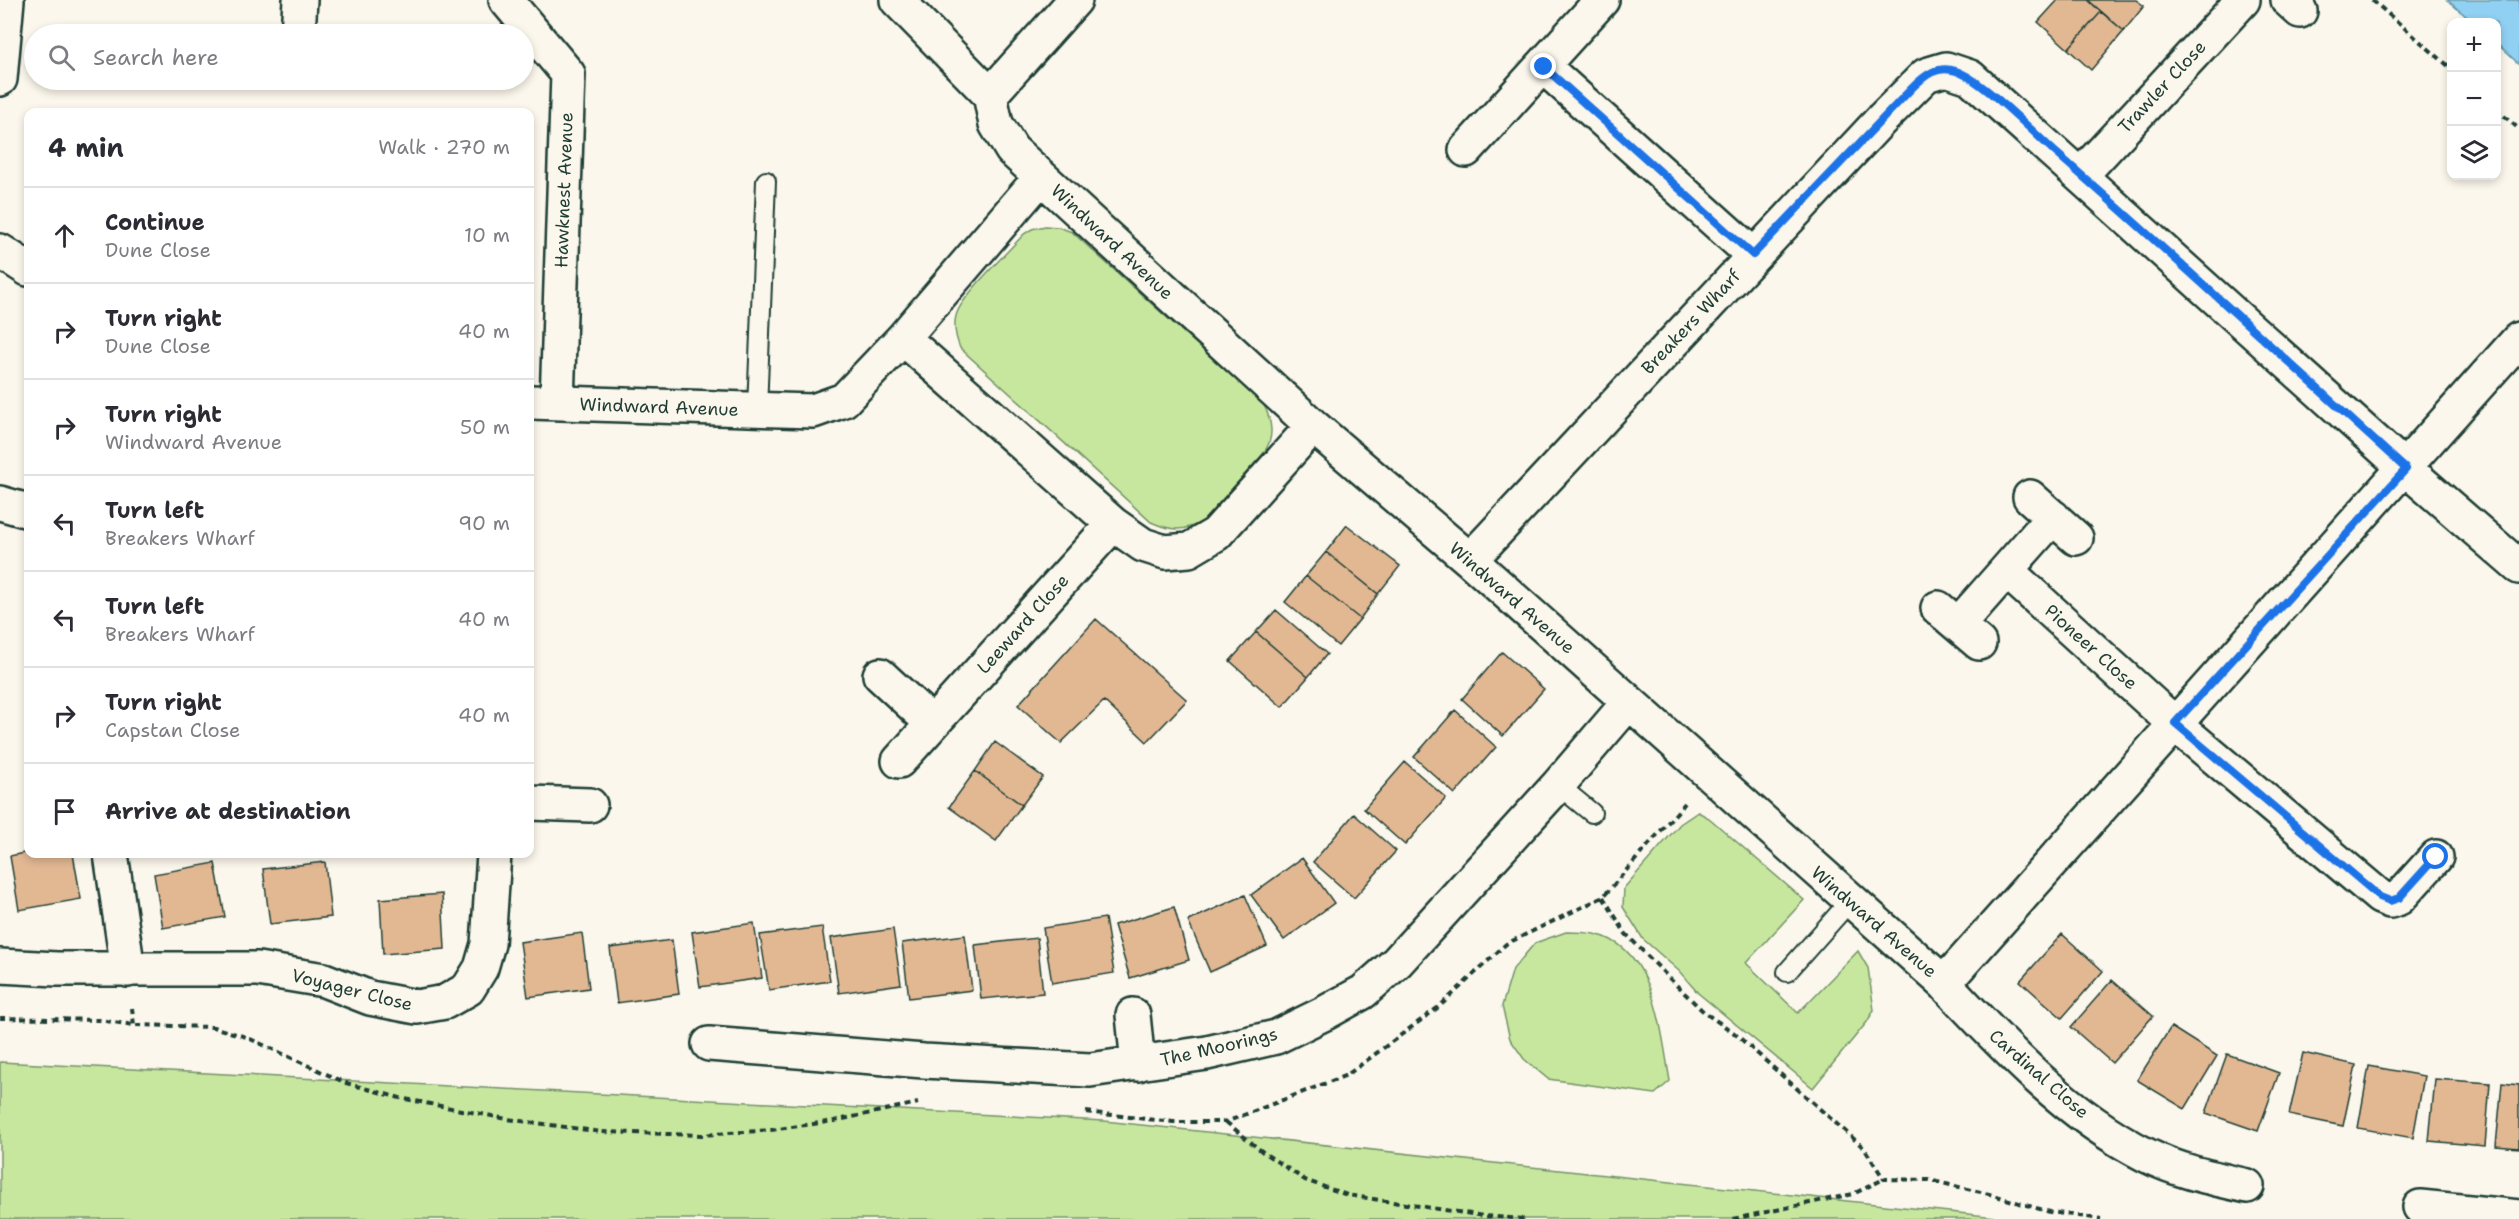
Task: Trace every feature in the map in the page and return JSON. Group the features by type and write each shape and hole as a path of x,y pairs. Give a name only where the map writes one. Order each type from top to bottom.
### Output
{"street":[{"path":"0,78 7,0"},
{"path":"299,24 300,0"},
{"name":"Hawknest Avenue","path":"506,0 526,24"},
{"path":"897,0 990,95 996,124 1001,133 1012,150 1041,177"},
{"path":"990,95 1075,0"},
{"path":"1466,150 1544,67 1602,0"},
{"name":"Trawler Close","path":"2081,175 2242,0"},
{"name":"Hawknest Avenue","path":"534,33 568,74 543,402"},
{"path":"1544,67 1753,255"},
{"name":"Breakers Wharf","path":"1470,560 1753,255 1912,88 1926,75 1935,70 1946,69 1970,77 2406,469 2519,567"},
{"name":"Windward Avenue","path":"543,402 813,411 844,399 903,338 1041,177 1313,426 1470,560 1944,983 2175,723 2406,469 2519,339"},
{"path":"0,251 24,266"},
{"path":"903,338 1113,524 1143,545 1165,552 1189,550 1216,534 1313,426"},
{"path":"0,503 24,510"},
{"path":"1959,625 2053,517"},
{"name":"Leeward Close","path":"899,761 1113,524"},
{"name":"Pioneer Close","path":"2007,571 2175,723 2380,897 2390,901 2399,898 2436,857"},
{"path":"880,675 932,723"},
{"name":"The Moorings","path":"709,1044 924,1061 1090,1070 1207,1053 1276,1036 1363,992 1397,962 1558,785 1629,702"},
{"path":"534,803 590,805"},
{"path":"112,858 128,970"},
{"name":"Voyager Close","path":"0,966 18,969 258,969 324,980 370,998 417,1007 446,1002 468,988 482,968 488,944 494,858"},
{"name":"Cardinal Close","path":"1944,983 1986,1028 2062,1099 2102,1128 2147,1155 2195,1174 2247,1186"},
{"path":"1133,1015 1138,1064"},
{"path":"2420,1207 2519,1217"}],"lane":[{"path":"757,410 766,181"},
{"path":"1558,785 1592,813"},
{"path":"1787,972 1850,901"}],"path":[{"path":"2372,0 2447,66"},
{"path":"2501,113 2519,129"},
{"path":"1603,897 1626,934 1669,978 1705,1013 1733,1032 1864,1148 1884,1179"},
{"path":"1226,1122 1264,1153 1305,1180 1347,1195 1484,1216 1524,1219"},
{"path":"1733,1219 1853,1194 1884,1179 1929,1180 1989,1194 2050,1212 2101,1219"}],"green space":[{"path":"1045,226 1058,227 1072,232 1264,405 1271,430 1267,448 1203,521 1183,529 1165,527 1151,522 960,348 955,332 955,320 959,308 986,274 1024,234 1032,229"},
{"path":"1698,812 1709,818 1804,900 1746,963 1798,1013 1858,951 1868,968 1874,1010 1867,1022 1813,1088 1698,993 1679,971 1643,939 1623,907 1624,888 1680,824"},
{"path":"1566,932 1594,934 1614,942 1630,955 1642,973 1652,993 1658,1016 1670,1081 1655,1094 1548,1079 1524,1059 1510,1039 1502,1006 1513,969 1535,943"},
{"path":"0,1062 1104,1121 2014,1219 0,1219"}],"water":[{"path":"2447,0 2519,0 2519,64 2501,48 2501,18 2468,18"}],"building":[{"path":"2058,0 2088,0 2101,12 2068,49 2038,22"},
{"path":"2088,0 2136,0 2144,6 2124,31"},
{"path":"2101,12 2124,31 2091,70 2068,49"},
{"path":"1347,525 1400,566 1378,594 1326,552"},
{"path":"1326,552 1378,594 1360,619 1306,576"},
{"path":"1306,576 1360,619 1338,646 1285,602"},
{"path":"1276,610 1327,654 1308,677 1256,632"},
{"path":"1096,619 1187,700 1147,742 1104,701 1061,743 1018,705"},
{"path":"1256,632 1308,677 1282,707 1230,661"},
{"path":"1502,652 1544,689 1503,736 1462,699"},
{"path":"1455,710 1496,747 1455,794 1414,757"},
{"path":"995,742 1043,777 1022,805 975,771"},
{"path":"1405,762 1446,798 1405,845 1364,809"},
{"path":"975,771 1022,805 996,841 949,807"},
{"path":"1354,814 1396,851 1354,898 1313,862"},
{"path":"24,853 24,858 74,858 81,899 19,910 10,856"},
{"path":"1302,858 1334,903 1284,940 1251,895"},
{"path":"325,862 331,917 270,924 263,869"},
{"path":"215,863 225,917 163,928 154,874"},
{"path":"442,894 445,949 383,954 380,899"},
{"path":"1245,895 1267,946 1210,972 1188,921"},
{"path":"1174,907 1189,960 1130,978 1114,925"},
{"path":"1105,918 1114,973 1052,983 1043,928"},
{"path":"754,923 762,978 700,987 692,932"},
{"path":"822,927 830,981 769,990 760,935"},
{"path":"893,929 901,984 839,993 831,938"},
{"path":"582,933 589,988 528,997 520,942"},
{"path":"2062,934 2103,971 2062,1018 2020,981"},
{"path":"965,935 972,990 909,998 902,943"},
{"path":"1037,938 1043,993 981,999 975,945"},
{"path":"672,940 679,994 617,1003 610,948"},
{"path":"2112,980 2153,1016 2112,1063 2071,1027"},
{"path":"2171,1027 2217,1056 2185,1109 2137,1080"},
{"path":"2303,1053 2356,1065 2343,1126 2289,1115"},
{"path":"2227,1054 2279,1073 2258,1131 2206,1113"},
{"path":"2369,1066 2424,1076 2413,1138 2358,1128"},
{"path":"2435,1079 2490,1083 2485,1146 2429,1141"},
{"path":"2502,1083 2519,1085 2519,1148 2496,1146"}],"route":[{"path":"1544,67 1753,255 1912,88 1935,70 1957,71 1970,77 2081,175 2406,469 2175,723 2380,897 2390,901 2399,898 2436,857"}]}
